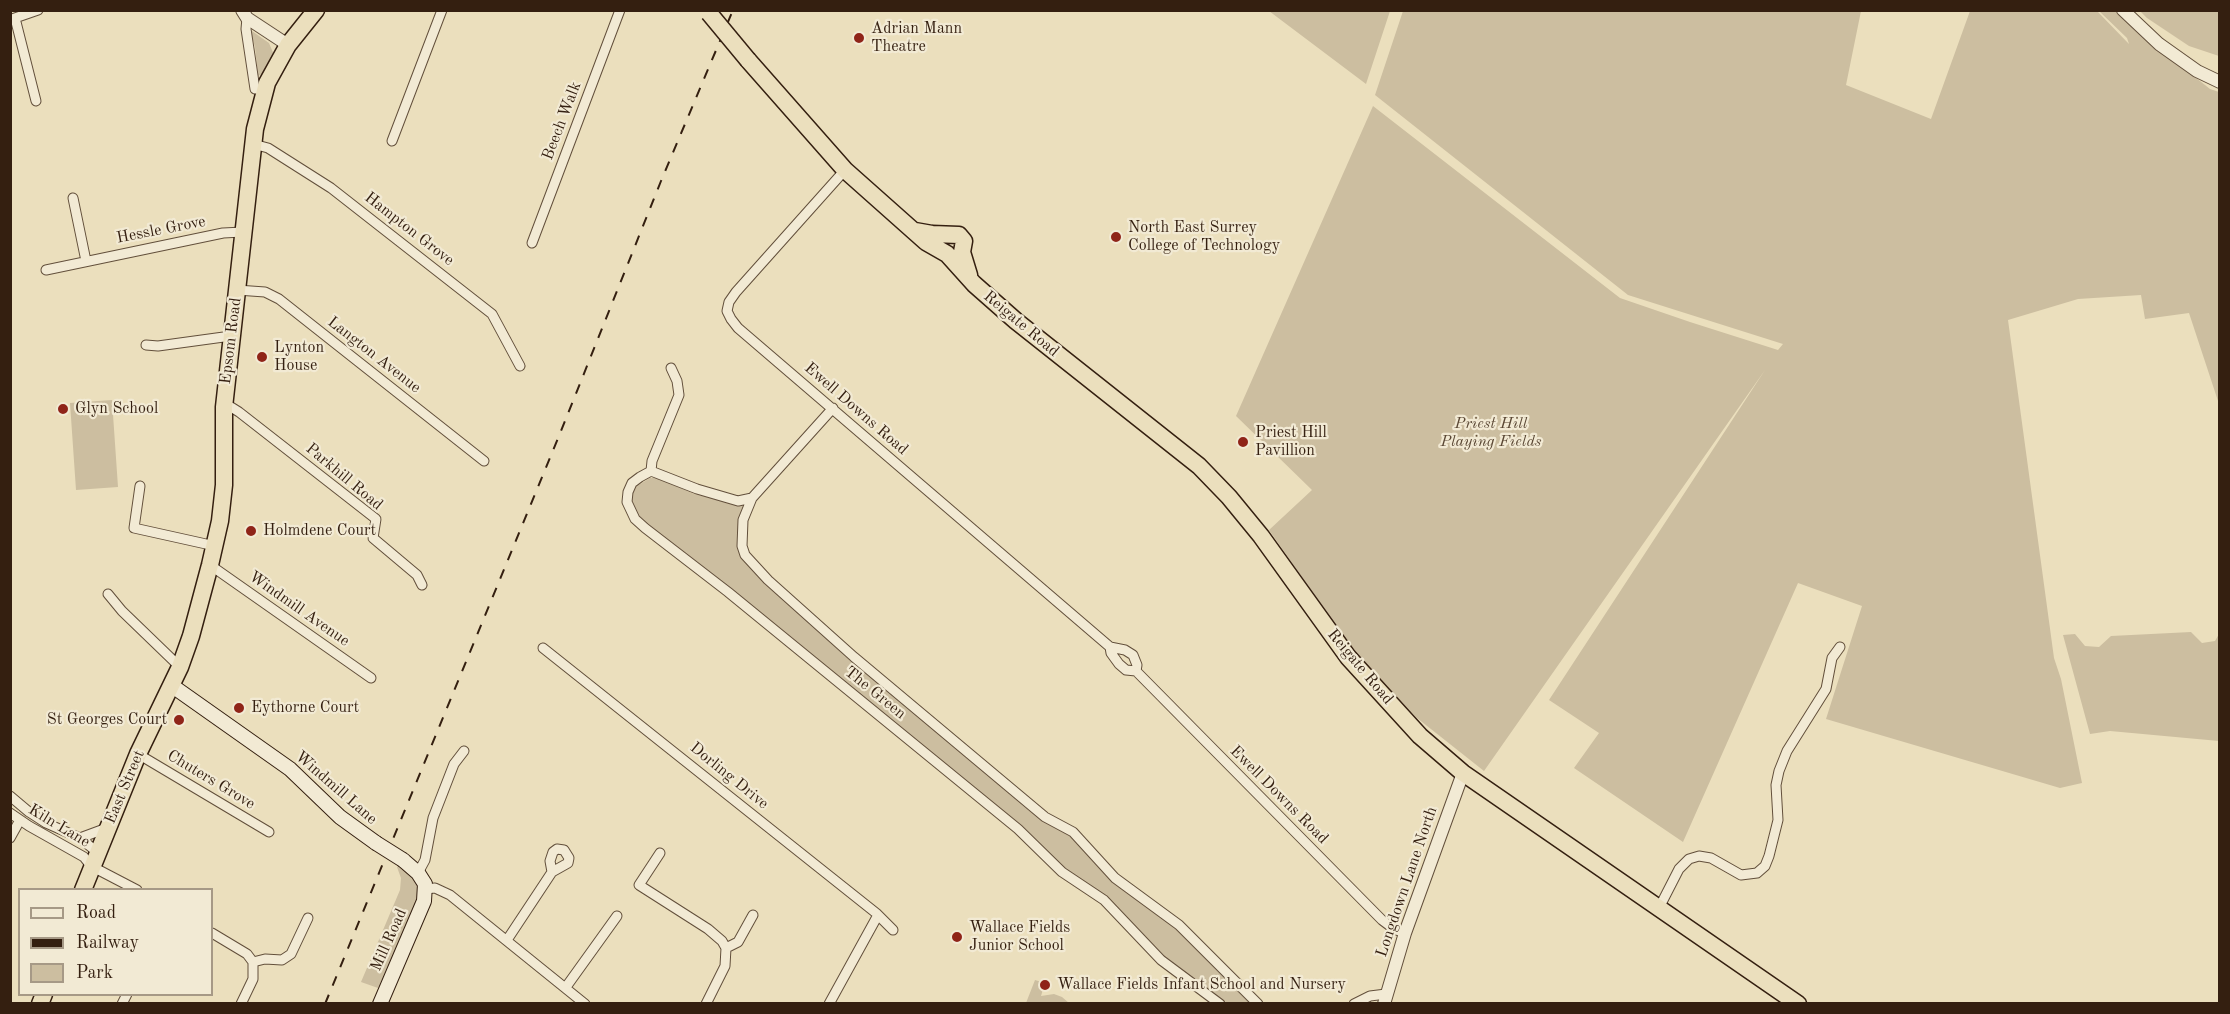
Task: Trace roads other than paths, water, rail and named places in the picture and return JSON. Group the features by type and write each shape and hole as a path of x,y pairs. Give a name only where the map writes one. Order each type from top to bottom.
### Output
{"highway":[{"name":"Epsom Road","path":"171,686 190,640 215,546 224,485 224,407 253,144 267,83 288,45 316,10"},
{"name":"Reigate Road","path":"708,12 844,170 912,231 950,248 970,278 1038,340 1199,466 1229,497 1261,536 1348,657 1420,736 1463,773 1798,1004"},
{"name":"East Street","path":"84,888 138,754 171,686"}],"main road":[{"name":"Windmill Lane","path":"171,686 290,769 340,817 404,860 418,873 425,889"},
{"name":"Mill Road","path":"380,1004 424,901 425,889"}],"street":[{"path":"36,101 13,19 38,10"},
{"path":"392,141 442,10"},
{"name":"Beech Walk","path":"532,243 620,10"},
{"path":"2123,10 2159,44 2198,71 2220,82"},
{"path":"244,14 288,45"},
{"path":"244,14 255,89"},
{"name":"Hampton Grove","path":"253,144 268,148 331,188 492,314 520,366"},
{"name":"Ewell Downs Road","path":"844,170 736,292 729,302 727,311 738,328 1110,647 1125,650 1133,655 1137,665 1136,671"},
{"path":"73,198 86,261"},
{"name":"Hessle Grove","path":"46,270 223,233 243,232"},
{"name":"Langton Avenue","path":"237,290 265,292 279,299 484,462"},
{"path":"147,345 158,346 231,336"},
{"path":"671,368 677,381 679,394 652,460 651,471 697,489 738,501 752,498"},
{"name":"Parkhill Road","path":"224,407 231,407 239,412 376,519 373,538 417,575 422,585"},
{"name":"The Green","path":"833,408 752,498 743,520 742,546 752,565 854,657 1045,817 1073,832 1115,878 1179,925 1258,1004"},
{"name":"The Green","path":"651,471 632,483 628,492 627,502 635,519 728,592 1009,822 1062,872 1104,900 1161,960 1220,1004"},
{"path":"140,486 134,528 215,546"},
{"name":"Windmill Avenue","path":"210,565 371,678"},
{"path":"108,594 122,611 180,667"},
{"name":"Ewell Downs Road","path":"1110,647 1111,653 1119,664 1126,670 1136,671 1382,920 1394,929 1405,933"},
{"path":"1659,908 1679,869 1689,859 1699,856 1711,858 1741,875 1753,875 1765,866 1778,820 1776,785 1779,771 1787,751 1826,689 1832,658 1840,647"},
{"name":"Dorling Drive","path":"543,648 878,915 893,930"},
{"path":"418,873 425,860 433,818 454,764 464,751"},
{"name":"Chuters Grove","path":"138,754 269,832"},
{"name":"Longdown Lane North","path":"1385,999 1405,933 1463,773"},
{"name":"Kiln Lane","path":"10,796 45,823 80,838 94,859"},
{"name":"Kiln Lane","path":"10,813 84,857 94,859"},
{"path":"10,838 20,820"},
{"name":"Kiln Lane","path":"80,838 107,828"},
{"path":"660,853 639,885 716,935 726,948 725,966 706,1004"},
{"path":"94,859 134,888"},
{"path":"507,940 552,872"},
{"path":"425,889 435,888 443,891 585,1004"},
{"path":"726,948 738,942 753,915"},
{"path":"830,1004 878,915"},
{"path":"566,987 617,916"},
{"path":"253,962 265,958 282,960 291,954 308,918"},
{"path":"213,934 247,954 253,962 253,979 241,1004"},
{"path":"1354,1004 1370,996 1385,999"}],"railway":[{"path":"325,1004 733,10"}],"place":[{"name":"Adrian Mann Theatre","path":"859,38"},
{"name":"North East Surrey College of Technology","path":"1116,237"},
{"name":"Lynton House","path":"262,357"},
{"name":"Glyn School","path":"63,409"},
{"name":"Priest Hill Pavillion","path":"1243,442"},
{"name":"Holmdene Court","path":"251,531"},
{"name":"Eythorne Court","path":"239,708"},
{"name":"St Georges Court","path":"179,720"},
{"name":"Wallace Fields Junior School","path":"957,937"},
{"name":"Wallace Fields Infant School and Nursery","path":"1045,985"}],"park label":[{"name":"Priest Hill Playing Fields","path":"1491,433"}]}
